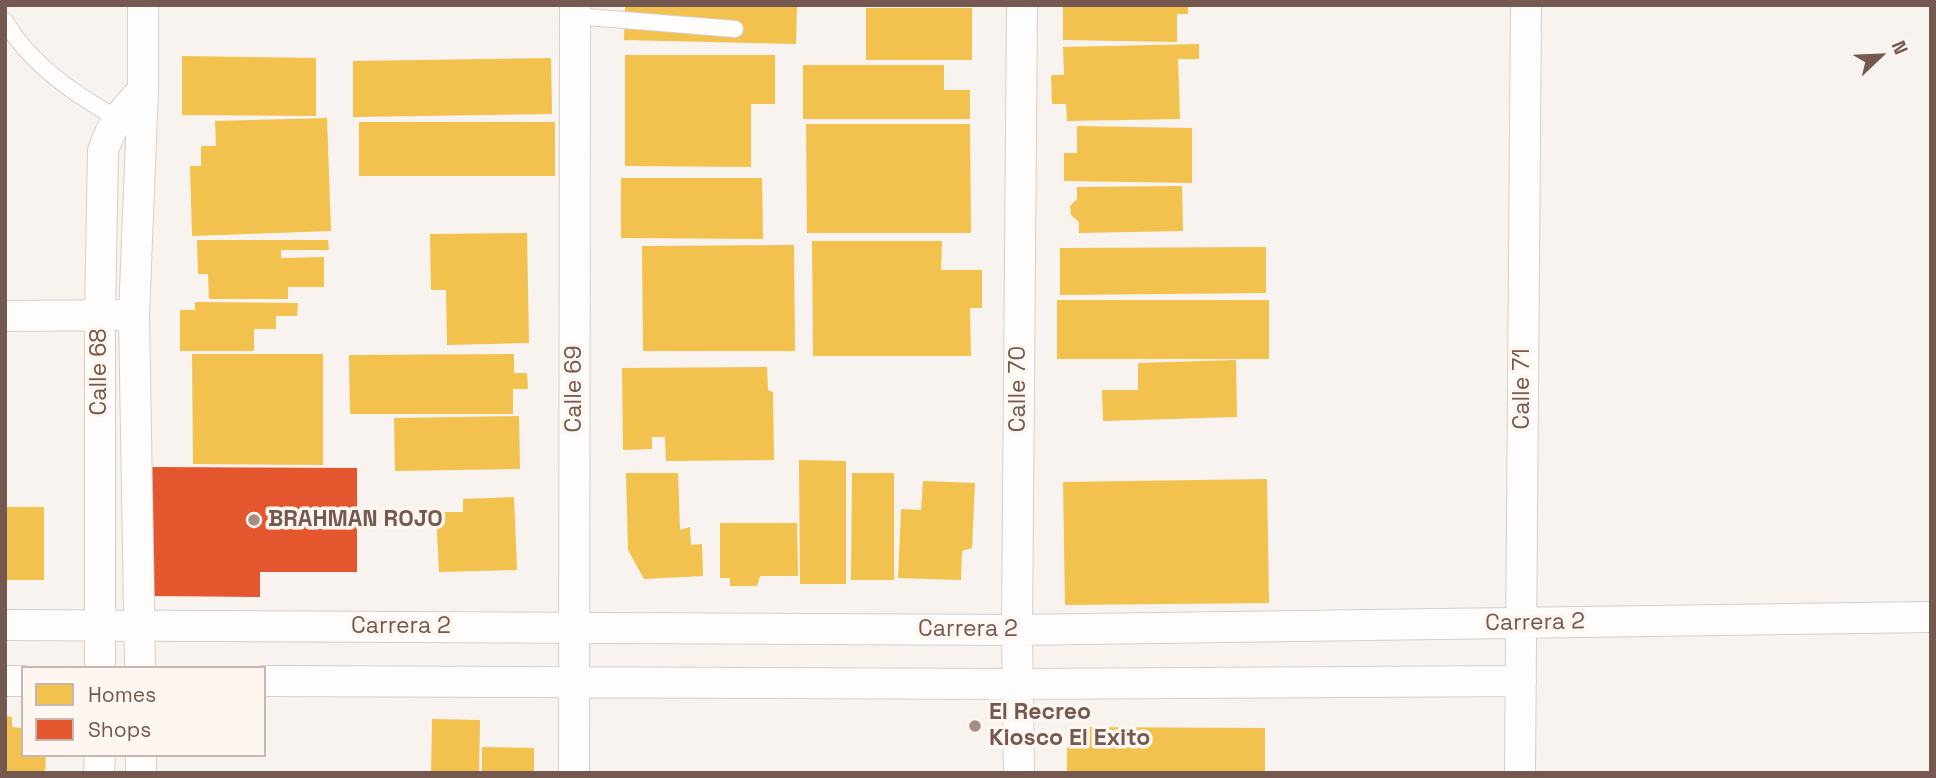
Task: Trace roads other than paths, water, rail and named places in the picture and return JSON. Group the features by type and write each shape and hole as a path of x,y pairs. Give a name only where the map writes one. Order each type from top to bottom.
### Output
{"street":[{"name":"Calle 68","path":"140,666 134,315 143,90 143,5"},
{"name":"Calle 70","path":"1019,773 1017,630 1022,5"},
{"name":"Calle 71","path":"1520,773 1526,5"},
{"name":"Calle 69","path":"574,773 575,11"},
{"name":"Calle 68","path":"100,666 103,151 117,118 143,90"},
{"path":"5,316 134,315"},
{"name":"Carrera 2","path":"5,625 1017,630 1931,617"},
{"path":"266,681 1018,684 1521,681"}],"lane":[{"path":"575,11 735,29"},
{"path":"5,21 15,39 43,67 94,105 117,118"}],"place":[{"name":"BRAHMAN ROJO","path":"254,520"},
{"name":"El Recreo Kiosco El Exito","path":"975,726"}]}
